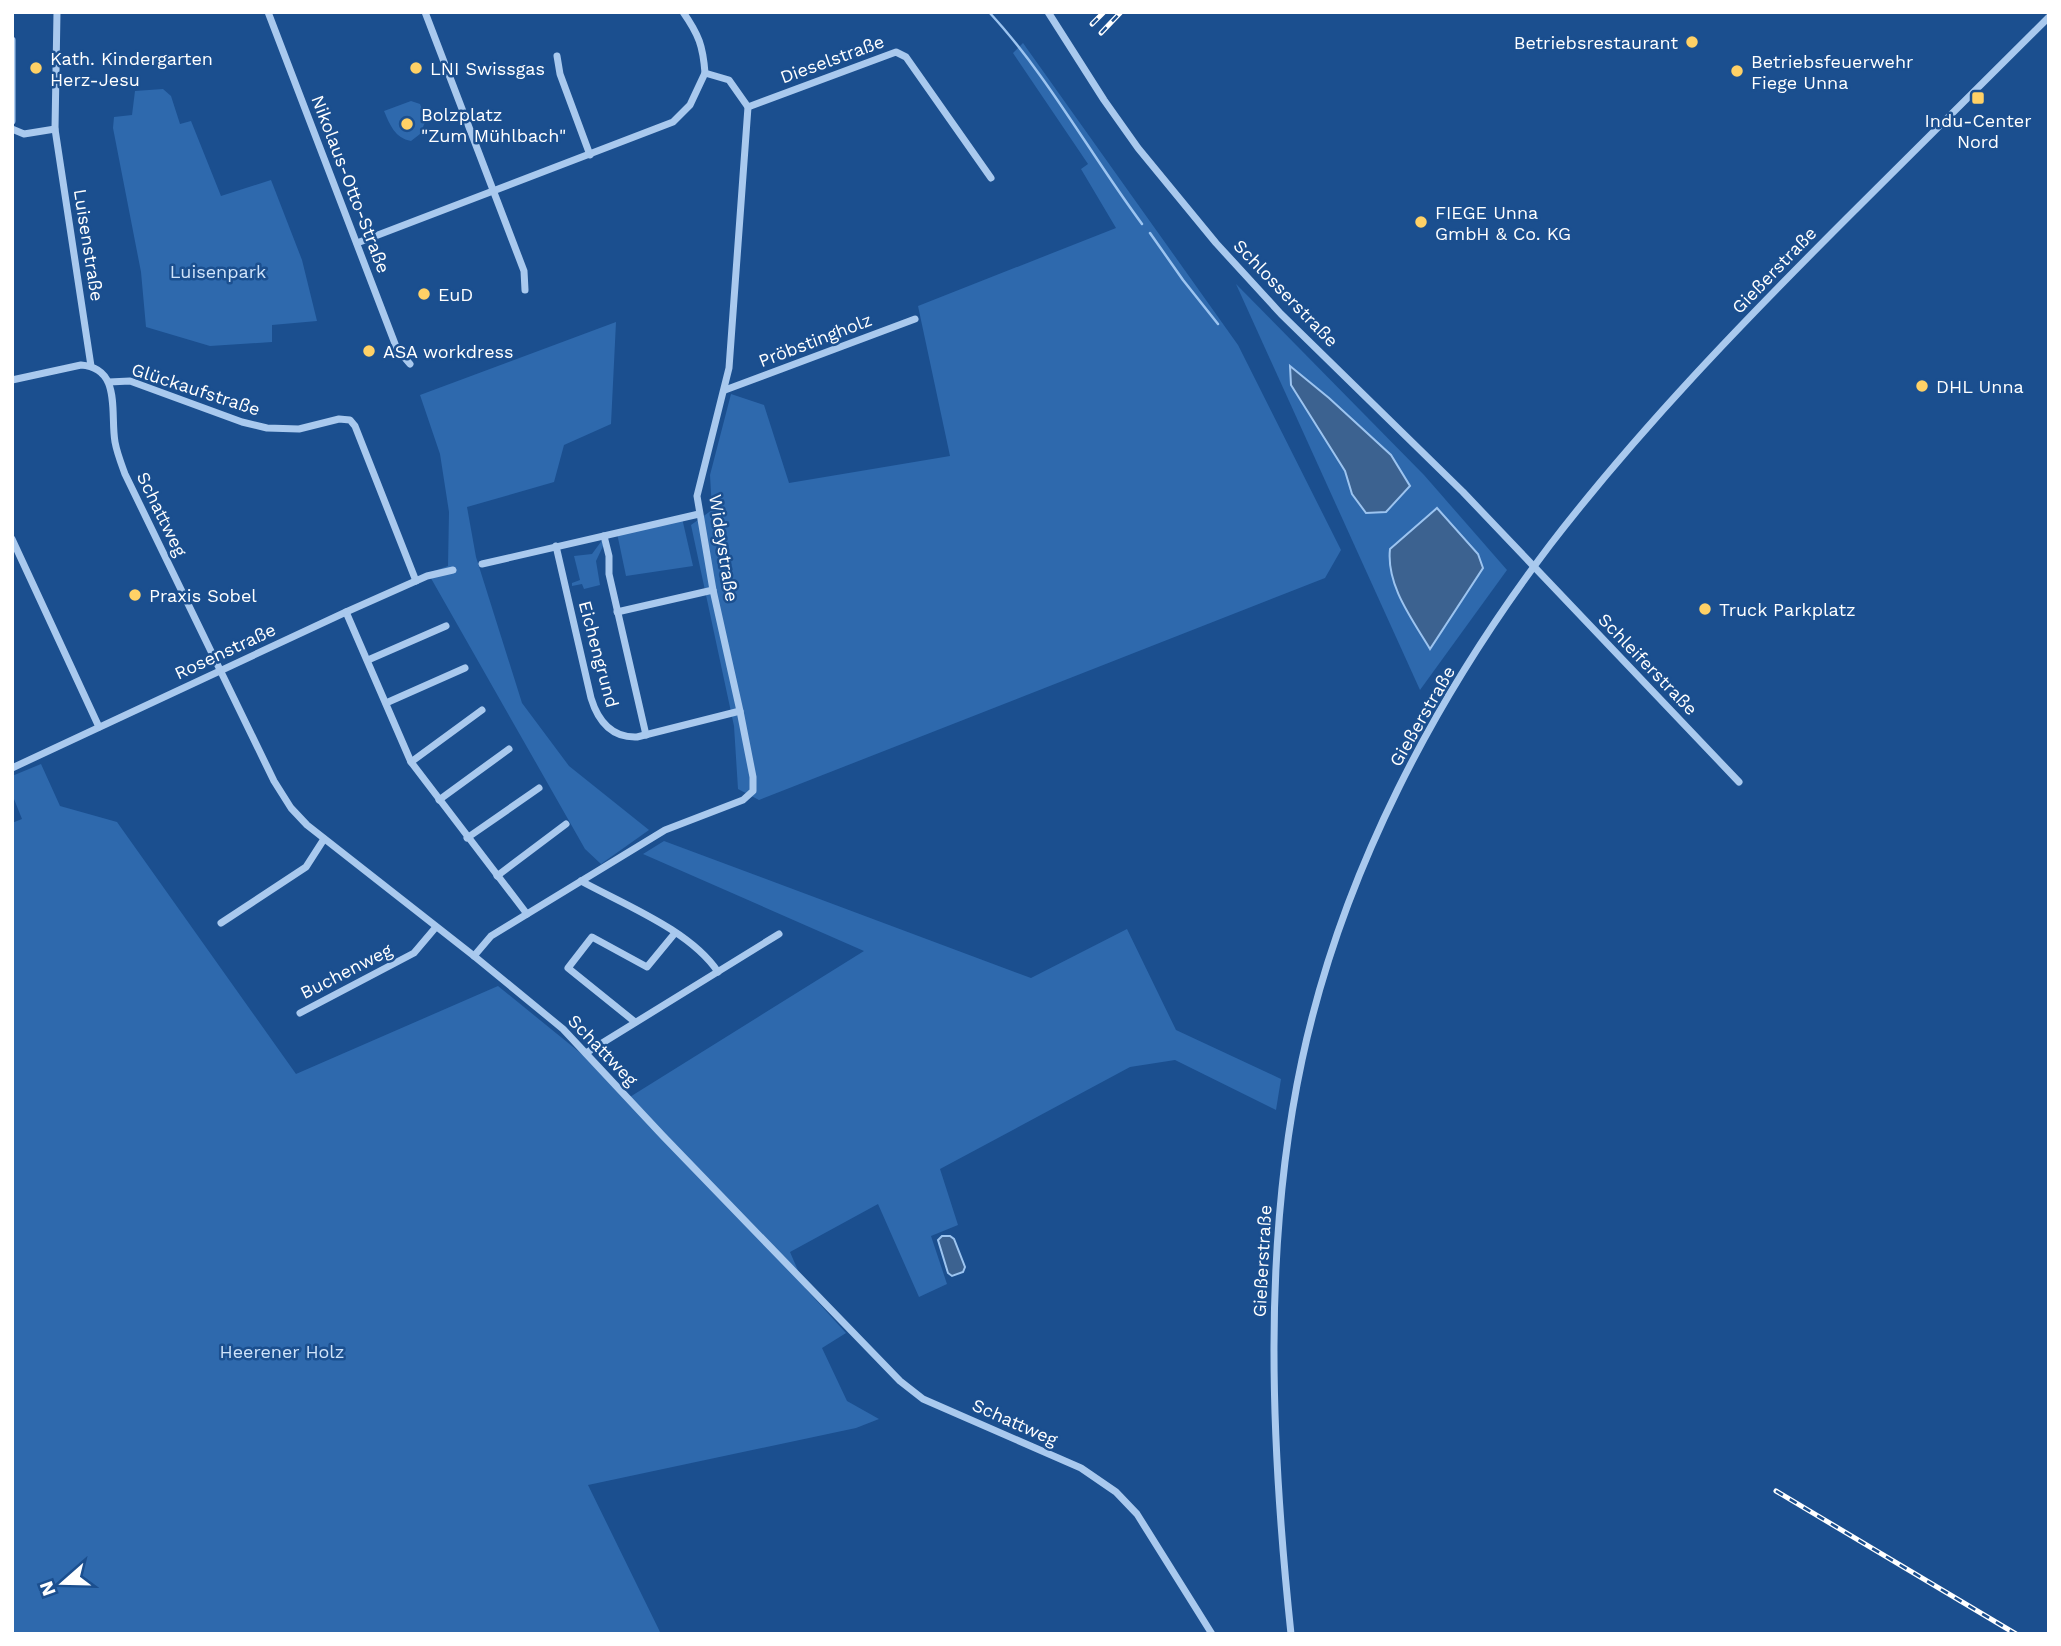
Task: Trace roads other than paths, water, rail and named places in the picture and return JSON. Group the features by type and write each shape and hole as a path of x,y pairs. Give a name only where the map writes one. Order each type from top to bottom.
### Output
{"street":[{"name":"Luisenstraße","path":"57,12 55,129 91,366"},
{"name":"Nikolaus-Otto-Straße","path":"268,12 397,349 410,364"},
{"path":"425,12 524,271 525,290"},
{"path":"357,243 673,121 690,106 705,73 698,34 683,12"},
{"name":"Schlosserstraße","path":"1048,12 1096,89 1138,148 1216,243 1281,314 1404,432 1534,567"},
{"name":"Gießerstraße","path":"1291,1634 1281,1512 1274,1341 1282,1185 1302,1059 1331,953 1350,900 1397,791 1446,702 1534,567 1612,469 1761,304 2049,17"},
{"path":"12,40 12,121"},
{"name":"Dieselstraße","path":"748,107 896,52 906,57 990,178"},
{"path":"557,55 560,74 590,155"},
{"path":"705,73 729,80 748,107"},
{"name":"Wideystraße","path":"474,956 491,936 665,830 743,800 753,791 740,711 713,590 697,496 729,368 748,107"},
{"path":"12,129 24,134 55,129"},
{"name":"Pröbstingholz","path":"725,390 915,319"},
{"path":"12,380 81,365 91,366 103,373 109,382"},
{"name":"Glückaufstraße","path":"109,382 130,381 242,422 267,428 299,429 339,419 350,420 355,426 416,581"},
{"name":"Schattweg","path":"109,382 118,458 283,797 307,825 563,1029 663,1136 904,1383 923,1399 1081,1468 1116,1492 1137,1514 1212,1634"},
{"path":"482,564 699,514"},
{"name":"Eichengrund","path":"604,536 617,612 646,736"},
{"path":"12,539 99,727"},
{"name":"Eichengrund","path":"556,546 594,709 607,729 625,738 646,736 740,711"},
{"name":"Schleiferstraße","path":"1534,567 1739,782"},
{"name":"Rosenstraße","path":"12,768 346,612 416,581 453,570"},
{"name":"Eichengrund","path":"617,612 713,590"},
{"path":"346,612 411,762 527,914"},
{"path":"368,660 446,626"},
{"path":"386,703 465,668"},
{"path":"411,762 482,710"},
{"path":"439,800 509,749"},
{"path":"467,838 539,788"},
{"path":"497,876 566,824"},
{"path":"220,923 306,867 324,839"},
{"path":"582,881 700,949 718,972"},
{"name":"Buchenweg","path":"300,1013 414,953 436,927"},
{"path":"635,1022 568,968 592,937 647,967 676,933"},
{"path":"586,1053 779,934"}],"waterway":[{"path":"989,12 1050,89 1142,224"},
{"path":"1150,233 1218,324"}],"railway":[{"path":"1092,24 1104,12"},
{"path":"1101,33 1121,12"},
{"path":"1776,1491 2016,1634"}],"place":[{"name":"Betriebsrestaurant","path":"1692,42"},
{"name":"Kath. Kindergarten Herz-Jesu","path":"36,68"},
{"name":"LNI Swissgas","path":"416,68"},
{"name":"Betriebsfeuerwehr Fiege Unna","path":"1737,71"},
{"name":"Indu-Center Nord","path":"1978,98"},
{"name":"Bolzplatz \"Zum Mühlbach\"","path":"407,124"},
{"name":"FIEGE Unna GmbH & Co. KG","path":"1421,222"},
{"name":"EuD","path":"424,294"},
{"name":"ASA workdress","path":"369,351"},
{"name":"DHL Unna","path":"1922,386"},
{"name":"Praxis Sobel","path":"135,595"},
{"name":"Truck Parkplatz","path":"1705,609"}],"park label":[{"name":"Luisenpark","path":"218,271"},
{"name":"Heerener Holz","path":"282,1351"}]}
